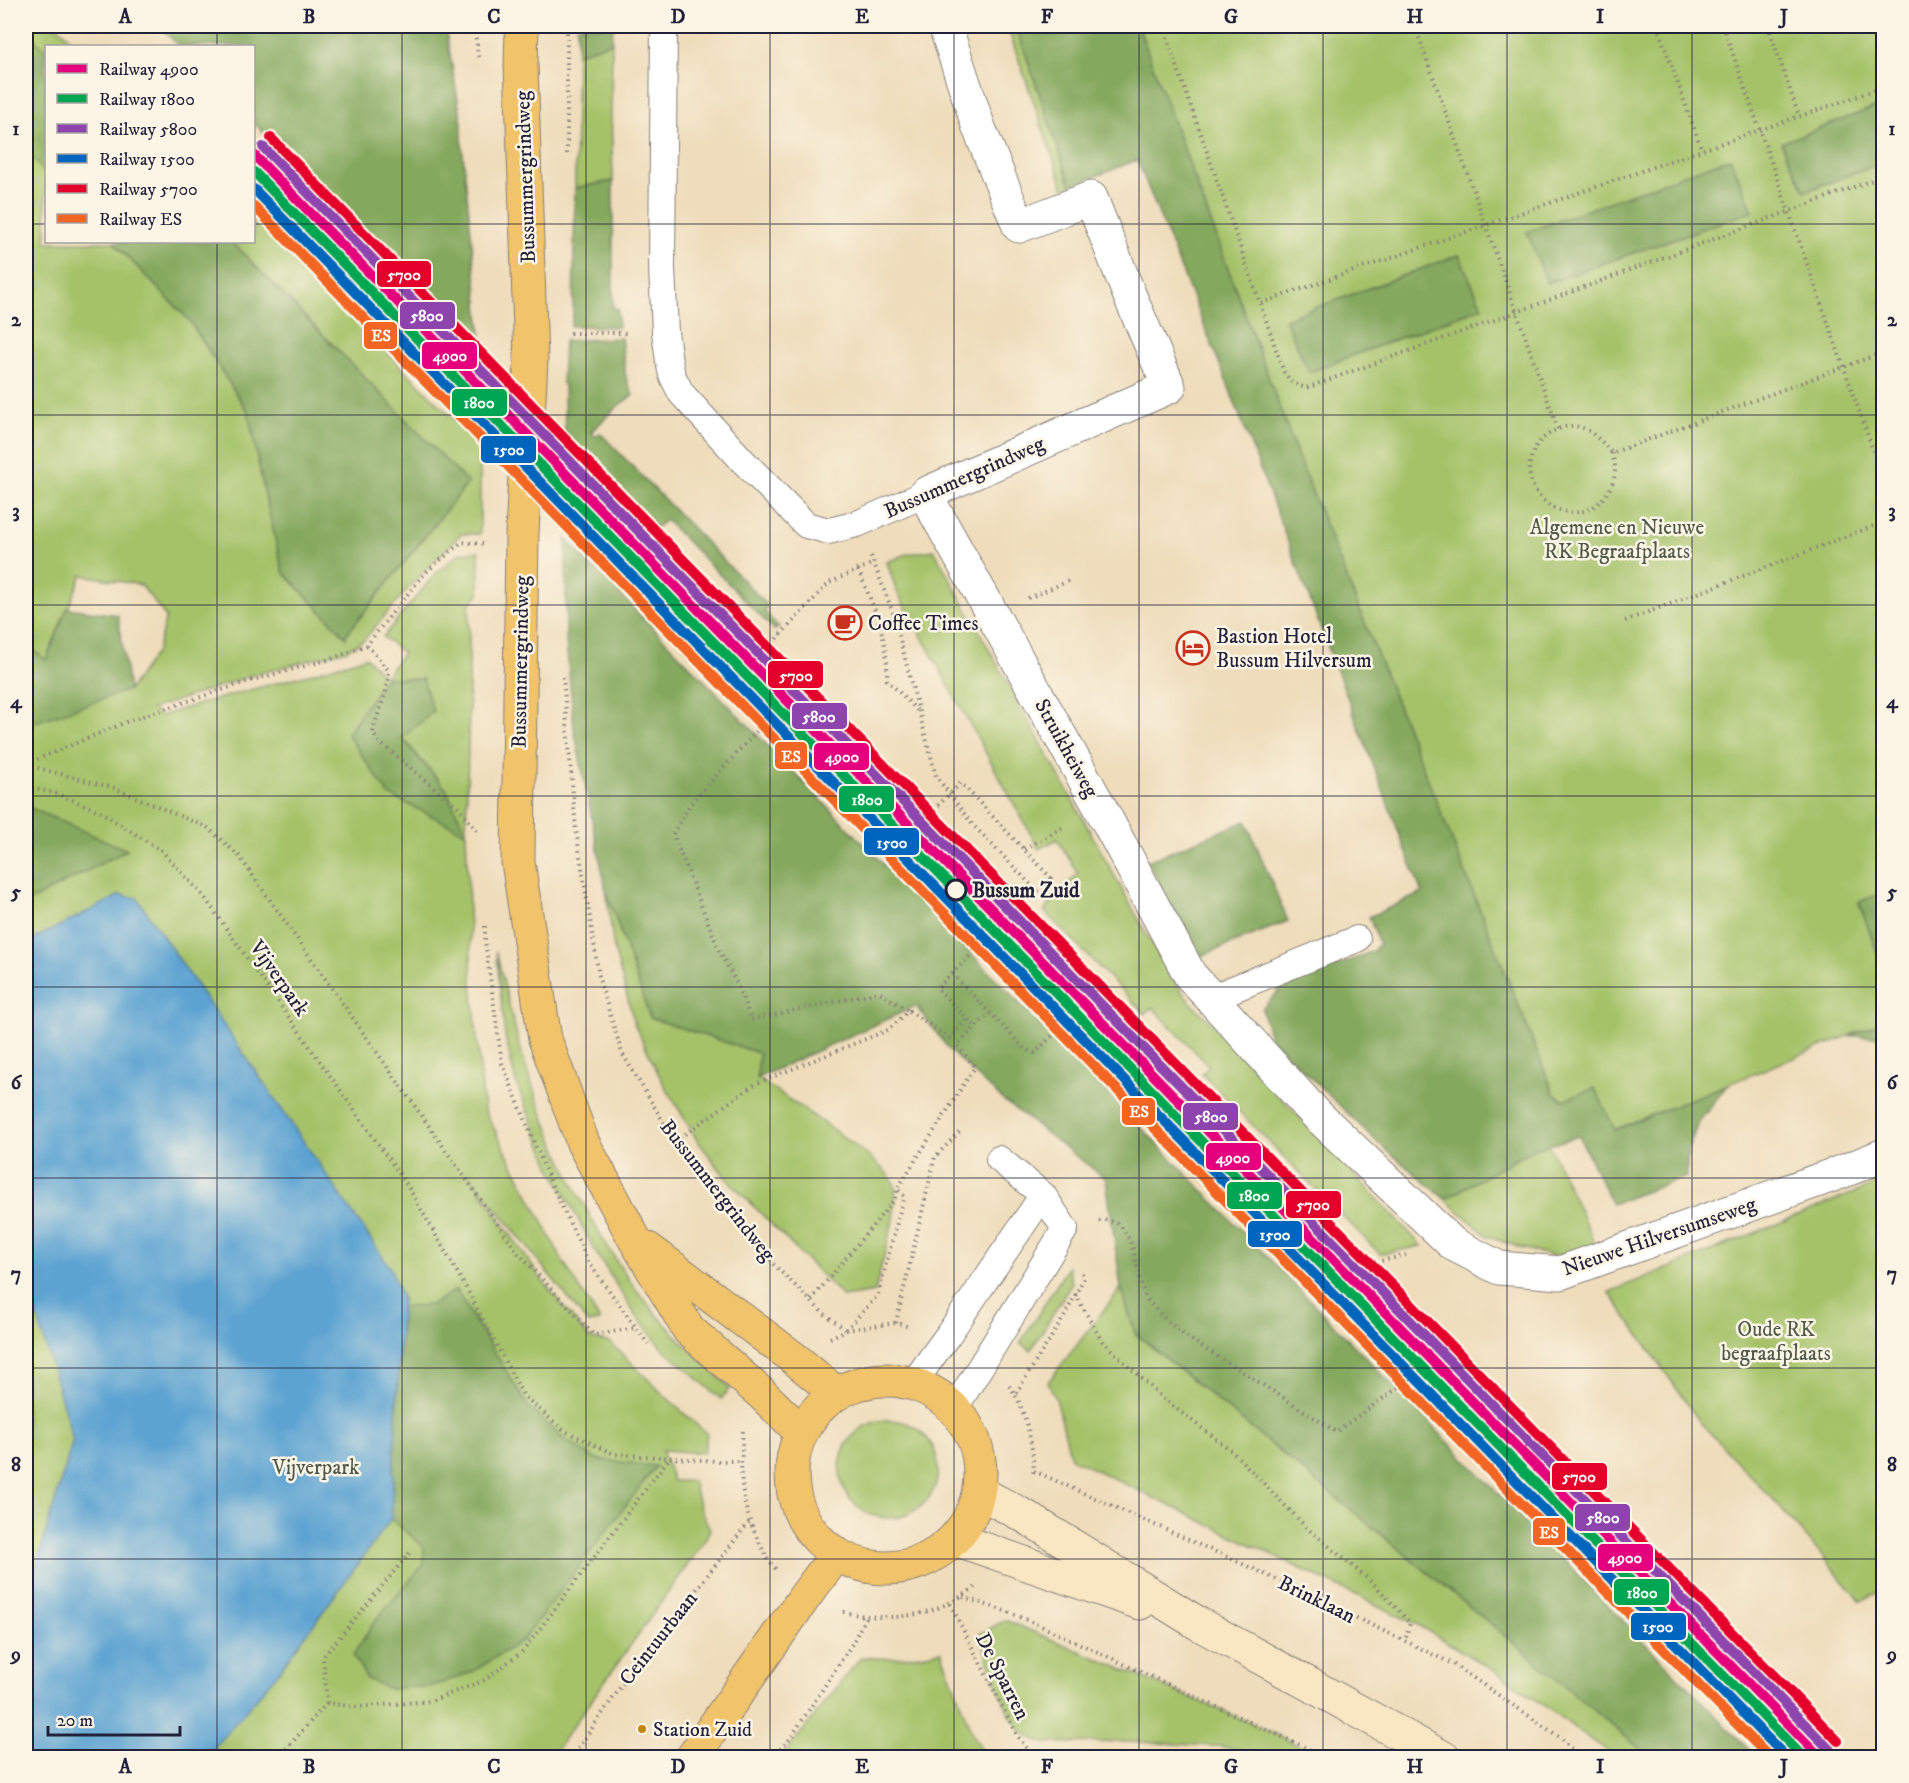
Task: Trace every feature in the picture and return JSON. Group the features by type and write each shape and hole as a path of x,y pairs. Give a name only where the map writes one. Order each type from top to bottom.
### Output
{"main road":[{"name":"Bussummergrindweg","path":"513,26 521,65"},
{"name":"Bussummergrindweg","path":"522,26 521,65 531,360 522,534 518,862 545,1039 583,1143 634,1238 689,1330 800,1431"},
{"name":"Bussummergrindweg","path":"634,1238 795,1359 836,1393"},
{"path":"874,1379 914,1382 936,1392 955,1408 972,1433 981,1462 980,1492 971,1517 955,1539 930,1558 899,1568 867,1567 836,1555 810,1532 795,1500 791,1466 800,1431 815,1409 836,1393 874,1379"},
{"path":"980,1492 1026,1517 1198,1624 1444,1758"},
{"path":"955,1539 1198,1624"},
{"path":"692,1758 836,1555"}],"street":[{"name":"Bussummergrindweg","path":"925,494 1169,387 1091,198 1019,226 980,128 945,26"},
{"name":"Struikheiweg","path":"925,494 1100,807 1190,975 1211,998"},
{"name":"Nieuwe Hilversumseweg","path":"1211,998 1316,1114 1453,1244 1499,1268 1560,1274 1884,1155"}],"lane":[{"name":"Bussummergrindweg","path":"664,26 662,267 665,332 672,375 681,393 806,525 829,531 857,524 925,494"},
{"path":"1211,998 1357,939"},
{"path":"955,1408 1065,1229 1043,1195 999,1159"},
{"path":"914,1382 1043,1195"}],"path":[{"path":"1163,26 1284,372 1292,383 1306,388 1884,176"},
{"path":"1415,26 1558,429"},
{"path":"1657,26 1702,150"},
{"path":"1723,26 1884,481"},
{"path":"1768,26 1799,116"},
{"path":"1260,303 1884,87"},
{"path":"565,333 620,333"},
{"path":"1612,453 1884,352"},
{"path":"1578,426 1596,437 1612,453 1616,471 1611,488 1601,502 1585,510 1571,512 1559,510 1547,504 1531,483 1529,470 1536,445 1546,435 1558,429 1578,426"},
{"path":"1625,621 1884,522"},
{"path":"857,524 893,613 936,776 972,824 1037,891"},
{"path":"26,765 131,720 367,645 425,573 462,542 484,544"},
{"path":"764,652 829,583 873,563"},
{"path":"858,570 877,614 888,661 887,680 918,710"},
{"path":"1039,594 1071,580"},
{"path":"367,645 389,671 388,688 375,721 373,733 387,749 458,807 478,833"},
{"name":"Bussummergrindweg","path":"562,675 576,830 600,982 622,1053 675,1141 761,1252 822,1312 846,1330 878,1295 904,1196 897,1189"},
{"path":"757,731 690,804 673,834 719,950 737,984 751,1020 879,992 950,1038 967,1019"},
{"path":"26,765 114,788 208,828 239,856 518,1253 594,1335 635,1328"},
{"path":"924,818 961,783 1051,878 938,988 975,1027"},
{"name":"Vijverpark","path":"26,787 58,794 99,811 162,851 206,898 407,1185 465,1286 523,1395 563,1430 614,1454 741,1461 743,1428"},
{"path":"1024,849 1100,807"},
{"path":"952,974 1025,1049 1035,1053 1053,1035"},
{"path":"675,1141 755,1084 888,1030 909,1011"},
{"path":"811,1300 895,1199 897,1189 975,1067 957,1045 990,1013"},
{"path":"896,1323 935,1156 961,1130"},
{"path":"1065,1229 1107,1220 1121,1226 1132,1246 1147,1300 1175,1330 1336,1432 1399,1387"},
{"path":"1075,1294 1102,1341 1160,1396 1233,1452 1307,1528 1381,1592 1410,1623 1405,1641"},
{"path":"327,1703 357,1707 431,1701 486,1680 523,1651 671,1457"},
{"name":"Brinklaan","path":"1034,1471 1254,1569 1453,1664 1561,1738 1582,1758"},
{"name":"Ceintuurbaan","path":"571,1758 625,1681 749,1522"},
{"path":"278,1758 327,1703 323,1657 412,1550"},
{"path":"962,1597 1008,1612 1050,1630 1328,1758"},
{"name":"De Sparren","path":"950,1604 1018,1737 1035,1758"},
{"path":"772,1758 790,1738 852,1644 866,1617"},
{"path":"1078,1758 1106,1755 1226,1758"}],"green space":[{"path":"26,26 57,26 77,45 45,45 45,51 26,30"},
{"path":"159,26 445,26 462,123 462,144 484,362 255,124 255,45 178,45"},
{"path":"577,26 613,26 612,42 577,54"},
{"path":"1007,26 1016,26 1071,186 1064,189"},
{"path":"1016,26 1138,26 1298,457 1554,1094 1563,1100 1595,1088 1615,1130 1728,1084 1698,1123 1688,1149 1686,1177 1612,1204 1579,1136 1532,1150 1445,1199 1376,1141 1270,1038 1262,1009 1281,989 1373,951 1379,944 1369,917 1422,893 1228,385 1137,160 1071,186"},
{"name":"Algemene en Nieuwe RK Begraafplaats","path":"1138,26 1883,26 1883,104 1782,143 1805,191 1883,163 1884,893 1859,903 1883,968 1883,1022 1614,1130 1554,1094 1298,457","holes":["1730,158 1753,211 1547,283","1459,255 1482,307 1309,372 1285,319"]},
{"path":"26,30 45,51 45,172 26,151"},
{"path":"612,42 613,181 575,188 577,54"},
{"path":"1883,104 1883,163 1805,191 1781,143"},
{"name":"Vijverpark","path":"26,151 45,172 45,243 114,243 189,320 248,412 283,572 345,636 346,640 346,635 468,483 233,243 255,243 255,221 480,445 480,534 461,534 412,584 364,640 347,650 250,676 152,709 160,716 366,657 385,677 403,653 383,637 435,574 460,553 479,551 479,594 469,605 466,833 472,983 484,1109 564,1263 600,1321 588,1323 468,1173 542,1280 589,1338 611,1343 707,1434 704,1453 662,1450 673,1481 693,1481 700,1509 710,1529 704,1542 551,1757 26,1757 26,714 129,690 157,651 166,617 141,585 82,575 46,660 26,644","holes":["347,734 402,737 446,789"]},
{"path":"1730,158 1753,211 1547,283 1527,232"},
{"path":"613,181 613,308 618,309 618,327 571,326 575,188"},
{"path":"114,243 233,243 468,483 345,636 283,572 248,412 189,320"},
{"path":"1459,255 1482,307 1309,372 1285,319"},
{"path":"621,338 626,378 633,395 591,432 596,436 600,433 768,606 764,611 779,627 774,630 666,520 656,528 565,437 564,385 562,383 564,341"},
{"path":"566,539 1756,1757 1650,1757 1135,1333 1121,1288 1106,1179 1003,1100 951,1052 916,1006 757,1078 759,1053 650,1018 606,890 574,729 566,640"},
{"path":"934,550 1169,974 1185,996 1422,1246 1380,1254 1202,1074 1209,1066 1152,1007 1145,1014 1044,911 1078,873 1057,839 1039,849 896,590 887,562 907,554"},
{"path":"67,608 118,615 129,690 33,723 26,720 26,644 46,660"},
{"path":"385,678 423,679 433,712 402,738 446,789 466,833 389,795 347,734"},
{"path":"26,806 127,850 26,903"},
{"path":"1246,821 1288,921 1201,956 1147,861"},
{"path":"606,890 650,1018 759,1053 757,1078 854,1145 873,1160 894,1184 895,1207 875,1292 843,1297 727,1179 697,1140 662,1081 635,1025 614,949"},
{"path":"1884,893 1883,968 1859,902"},
{"path":"496,951 518,1040 536,1097 557,1149 582,1201 636,1290 674,1334 730,1388 721,1399 660,1346 632,1310 595,1251 551,1168 516,1083 505,1036"},
{"path":"1883,1022 1883,1037 1849,1036"},
{"path":"1549,1145 1599,1252 1552,1256 1521,1248 1487,1236 1445,1199 1532,1150"},
{"name":"Oude RK begraafplaats","path":"1883,1181 1883,1590 1861,1601 1782,1510 1700,1422 1609,1292"},
{"path":"1068,1267 1072,1283 1031,1350 1020,1343"},
{"path":"1121,1288 1135,1333 1650,1757 1616,1757 1501,1675 1418,1625 1071,1458 1057,1402 1048,1382"},
{"path":"456,1290 528,1406 560,1436 595,1459 656,1466 523,1640 472,1672 433,1686 390,1689 367,1679 353,1655 377,1618 424,1564 424,1547 391,1519 401,1307 431,1305"},
{"path":"889,1420 908,1424 924,1434 934,1450 938,1469 934,1488 924,1504 908,1514 889,1518 870,1514 854,1504 844,1488 840,1469 844,1450 854,1434 870,1424"},
{"path":"1005,1620 1249,1722 1323,1757 1281,1757 1218,1746 1137,1742 1044,1743 1037,1741 1022,1731 1008,1711 980,1634"},
{"path":"941,1651 971,1731 984,1754 973,1758 782,1757 861,1657 901,1657"}],"water":[{"path":"120,895 137,898 391,1269 402,1298 391,1519 277,1674 206,1757 26,1757 26,1600 73,1440 26,1277 26,943"}],"rail line":[{"name":"5700","path":"271,138 1838,1741"},
{"name":"5800","path":"263,147 1830,1750"},
{"name":"4900","path":"255,156 1821,1758"},
{"name":"1800","path":"255,173 1804,1758"},
{"name":"1500","path":"255,190 1787,1758"},
{"name":"ES","path":"255,207 1770,1758"}],"place":[{"name":"Coffee Times","path":"845,623"},
{"name":"Bastion Hotel Bussum Hilversum","path":"1193,648"},
{"name":"Bussum Zuid","path":"956,890"},
{"name":"Station Zuid","path":"642,1729"}]}
